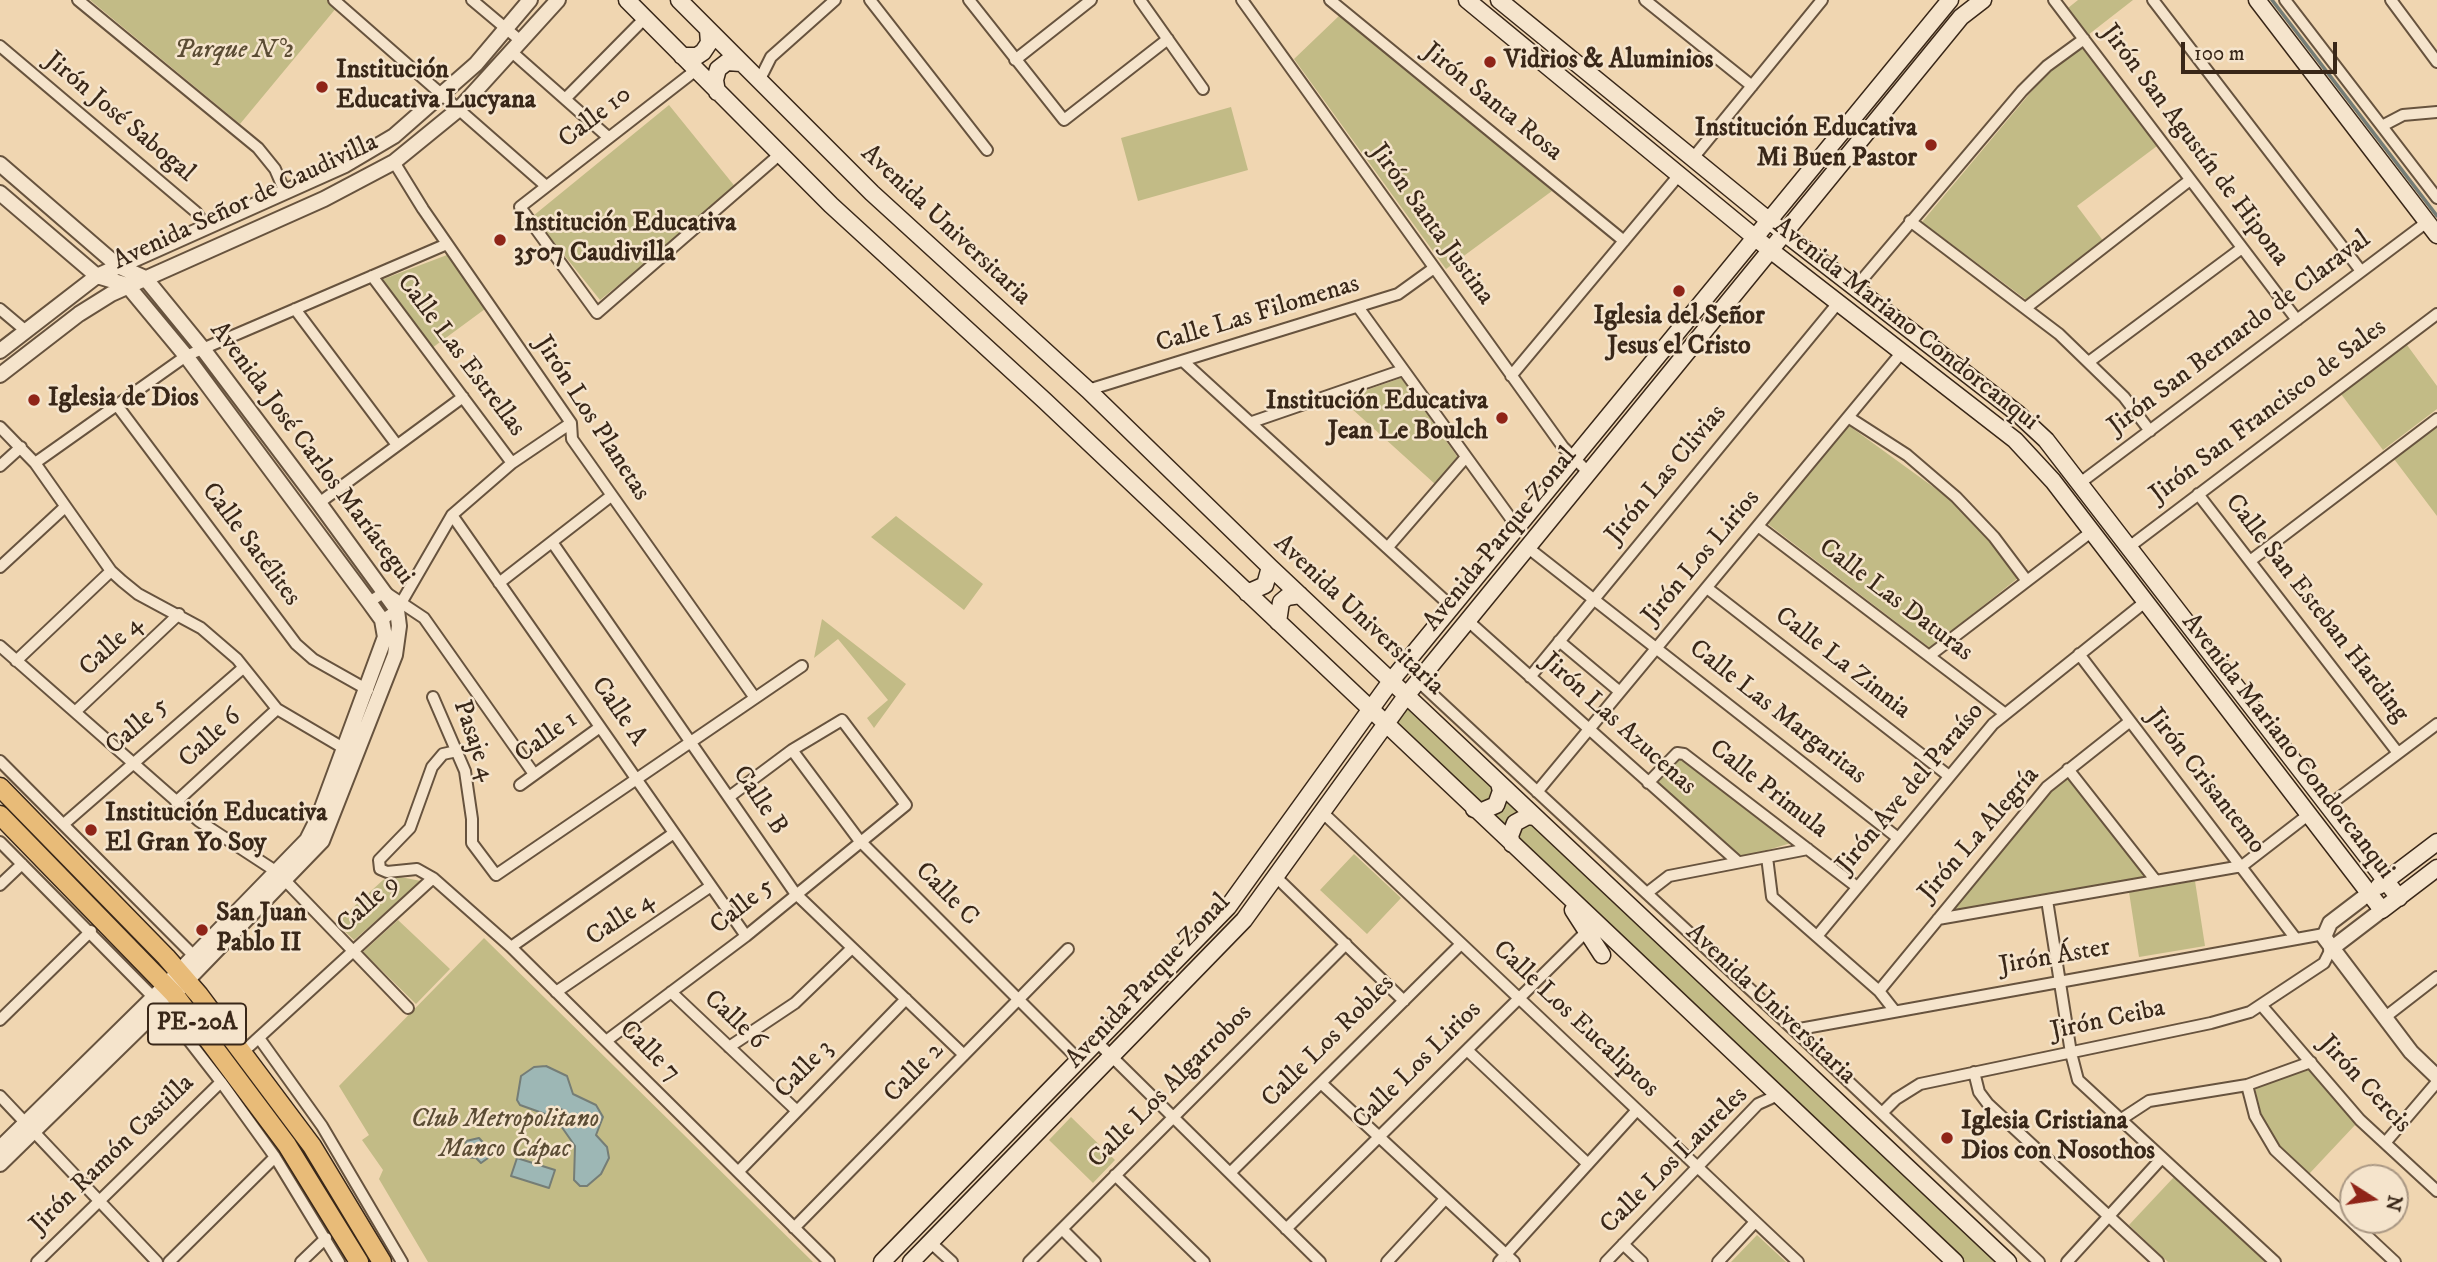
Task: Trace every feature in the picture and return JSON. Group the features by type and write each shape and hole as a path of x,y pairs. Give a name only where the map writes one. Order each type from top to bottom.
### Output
{"highway":[{"name":"PE-20A","path":"0,787 183,976 243,1052 329,1171 382,1262"},
{"name":"PE-20A","path":"0,815 36,850 164,996 287,1145 359,1262"},
{"path":"36,850 50,836"}],"main road":[{"path":"627,0 779,155 1955,1262"},
{"name":"Avenida Universitaria","path":"679,0 872,193 1088,390 1270,567 2008,1262"},
{"name":"Avenida Mariano Condorcanqui","path":"1467,0 1754,237 1998,426 2030,455 2382,910"},
{"name":"Avenida Mariano Condorcanqui","path":"1499,0 1783,232 2017,413 2046,440 2399,898"},
{"name":"Avenida Parque Zonal","path":"911,1262 1244,920 1406,695 1961,17 1983,0"},
{"path":"2257,0 2432,228"},
{"name":"Avenida Parque Zonal","path":"882,1262 1228,907 1391,681 1944,2"},
{"path":"682,56 697,56 703,52 709,43 708,30"},
{"path":"717,92 715,80 718,69 727,62 741,63"},
{"path":"1693,186 1707,170"},
{"path":"1785,199 1800,211"},
{"path":"2030,455 2046,440"},
{"path":"1247,593 1265,585 1270,567"},
{"path":"1278,622 1281,602 1293,595 1300,595"},
{"path":"2176,643 2192,630"},
{"path":"1474,809 1482,811 1496,805 1500,799 1499,783"},
{"path":"1511,844 1510,836 1515,823 1521,818 1535,817"},
{"path":"2368,894 2437,842"},
{"path":"2382,910 2437,868"},
{"path":"1558,888 1602,955"}],"street":[{"path":"78,0 258,148 275,169 285,191"},
{"path":"334,0 546,186"},
{"path":"472,0 507,29 513,53"},
{"name":"Avenida Señor de Caudivilla","path":"0,351 97,276 374,149 444,95 489,50 530,0"},
{"name":"Avenida Señor de Caudivilla","path":"0,375 79,314 127,285 333,195 394,162 459,109 513,53 558,0"},
{"path":"759,81 771,57 835,0"},
{"path":"870,0 987,150"},
{"path":"970,0 1060,116 1069,119 1168,39"},
{"path":"1015,60 1091,0"},
{"path":"1140,0 1203,89"},
{"name":"Jirón Santa Justina","path":"1242,0 1572,460 1588,472"},
{"name":"Jirón Santa Rosa","path":"1331,0 1624,241"},
{"path":"1645,0 1752,86"},
{"name":"Jirón San Agustín de Hipona","path":"2054,0 2297,320"},
{"path":"2153,0 2361,271"},
{"path":"2285,0 2437,198"},
{"path":"2391,0 2437,62"},
{"path":"1693,158 1752,86 1815,2"},
{"path":"565,99 645,18"},
{"path":"1855,288 2036,76 2084,39"},
{"name":"Jirón José Sabogal","path":"0,46 196,212 206,227"},
{"path":"489,50 513,53 608,137"},
{"name":"Calle 10","path":"696,71 520,208 597,313 779,155"},
{"path":"2382,126 2403,115 2437,112"},
{"name":"Jirón Los Planetas","path":"394,162 447,244 571,423 572,439 755,698"},
{"name":"Avenida José Carlos Maríategui","path":"0,164 118,266 145,278 204,348 385,593 399,606 395,655 328,831 314,852 281,877 30,1127"},
{"path":"1511,376 1679,175"},
{"path":"2027,307 2190,180"},
{"path":"0,193 97,276 127,285"},
{"path":"1910,221 2027,307 2090,361 2150,431"},
{"name":"Jirón San Bernardo de Claraval","path":"2080,483 2361,271 2432,228"},
{"path":"35,463 186,356 447,244"},
{"path":"2090,361 2242,248"},
{"name":"Calle Las Filomenas","path":"1088,390 1398,293 1434,268"},
{"name":"Calle Las Estrellas","path":"372,276 512,463"},
{"name":"Avenida José Carlos Maríategui","path":"127,285 186,356 369,602 385,628 383,649 312,832 281,877"},
{"name":"Jirón Las Clivias","path":"1530,677 1838,303"},
{"path":"1358,307 1517,527"},
{"path":"0,309 26,331"},
{"path":"295,309 397,445"},
{"name":"Jirón San Francisco de Sales","path":"2129,547 2437,314"},
{"name":"Jirón Los Lirios","path":"1537,792 1902,352"},
{"path":"1184,362 1452,607"},
{"path":"1252,422 1404,370"},
{"path":"319,503 463,397"},
{"name":"Calle Satélites","path":"116,404 296,644 313,659 368,690"},
{"path":"1848,417 1907,455 1956,497 1994,537 2027,581"},
{"path":"2250,561 2437,419"},
{"path":"382,620 399,606 452,515 512,463 571,423"},
{"path":"0,427 35,463 111,571 138,594 179,614 220,643 277,709 345,749"},
{"path":"0,466 21,447"},
{"path":"1388,547 1466,457"},
{"name":"Calle San Esteban Harding","path":"2198,494 2398,753"},
{"path":"499,583 611,496"},
{"path":"0,567 65,507"},
{"name":"Calle A","path":"452,515 746,936"},
{"name":"Calle Las Daturas","path":"1758,526 2004,713"},
{"path":"1929,656 2091,532"},
{"name":"Calle B","path":"552,542 795,893 964,1055"},
{"name":"Calle Las Margaritas","path":"1527,547 1898,838"},
{"path":"16,661 111,571"},
{"name":"Calle La Zinnia","path":"1707,588 1949,776"},
{"path":"369,602 385,593"},
{"name":"Jirón Ave del Paraíso","path":"1818,934 2004,713 2145,602"},
{"path":"399,606 424,618 534,774"},
{"name":"Calle 4","path":"75,712 179,614"},
{"name":"Jirón Las Azucenas","path":"1468,620 1738,862"},
{"path":"1559,641 1620,692"},
{"path":"0,646 176,802 218,835 281,877 408,1008"},
{"name":"Jirón Crisantemo","path":"2079,654 2296,939"},
{"path":"637,779 802,666"},
{"name":"Calle 5","path":"65,823 131,762 243,668"},
{"name":"Avenida Universitaria","path":"1418,681 2039,1262"},
{"name":"Pasaje 4","path":"433,697 465,771 472,819 472,843 492,872 500,874 637,779"},
{"name":"Calle 6","path":"176,802 277,709"},
{"name":"Calle 5","path":"606,1041 746,936 859,840 906,805 846,722 838,720 792,750"},
{"name":"Jirón La Alegría","path":"1879,991 2046,787 2129,722"},
{"path":"2328,806 2437,724"},
{"name":"Calle 1","path":"520,785 600,727"},
{"path":"729,797 792,750"},
{"name":"Calle C","path":"792,750 859,840 1080,1061"},
{"path":"433,877 417,869 387,872 378,864 410,828 432,766 443,754 457,751"},
{"name":"Calle Primula","path":"1648,783 1677,753 1685,754 1857,887"},
{"path":"0,761 65,823 198,961"},
{"path":"2068,769 2156,881"},
{"name":"Calle Los Eucaliptos","path":"1322,812 1798,1262"},
{"path":"1938,919 2242,866 2308,816"},
{"path":"511,947 674,833"},
{"path":"0,842 91,931 164,996 275,1157 339,1262"},
{"path":"1647,893 1669,876 1808,849"},
{"path":"1766,857 1772,897 1818,934 1879,991 1894,1010"},
{"path":"0,885 22,863"},
{"path":"1275,876 1404,1001"},
{"name":"Calle 7","path":"433,877 511,947 829,1262"},
{"name":"Calle 9","path":"243,1052 433,877"},
{"name":"Calle 4","path":"556,992 711,886"},
{"path":"2368,894 2330,923 2324,934 2331,949 2384,1018 2437,1080 2385,1143"},
{"path":"2047,900 2071,1053 2078,1080 2275,1262"},
{"path":"2331,949 2382,910"},
{"path":"0,1020 91,931"},
{"name":"Jirón Áster","path":"1794,1030 2324,934"},
{"name":"Calle Los Lirios","path":"1286,1229 1582,936"},
{"name":"Calle Los Algarrobos","path":"1029,1262 1346,944"},
{"name":"Calle Los Robles","path":"1230,1173 1461,944"},
{"path":"729,1047 795,1003 851,949"},
{"name":"Calle 2","path":"794,1228 1068,949"},
{"name":"Jirón Ceiba","path":"1882,1113 1896,1099 1920,1084 2226,1020 2262,1006 2324,963 2331,949"},
{"path":"2384,1018 2437,977"},
{"name":"Calle 6","path":"671,992 797,1111"},
{"name":"Calle 3","path":"738,1172 906,999"},
{"name":"Jirón Cercis","path":"2262,1006 2385,1143 2437,1191"},
{"path":"259,1038 322,1126 402,1262"},
{"path":"1098,1043 1320,1262"},
{"path":"1466,1050 1588,1164"},
{"path":"2120,1120 2149,1101 2246,1085 2311,1062"},
{"path":"1974,1072 1979,1092 1988,1104 2158,1262"},
{"name":"Jirón Ramón Castilla","path":"37,1262 221,1082"},
{"path":"1321,1083 1446,1199 1506,1260 1637,1110"},
{"path":"2246,1085 2255,1116 2275,1150 2396,1262"},
{"name":"Calle Los Laureles","path":"1606,1262 1758,1104 1778,1095"},
{"path":"0,1096 157,1262"},
{"path":"0,1149 30,1127"},
{"path":"0,1164 30,1127"},
{"path":"169,1262 275,1157"},
{"path":"2067,1262 2161,1159"},
{"path":"1115,1175 1204,1262"},
{"path":"1387,1262 1446,1199"},
{"path":"1718,1262 1755,1222"},
{"path":"1062,1229 1095,1262"},
{"path":"301,1262 326,1238"},
{"path":"930,1242 952,1262"},
{"path":"1623,1244 1642,1262"}],"green space":[{"name":"Parque N°2","path":"90,0 329,0 337,7 240,124"},
{"path":"2078,0 2133,0 2088,35 2068,8"},
{"path":"1341,14 1552,191 1446,269 1294,59"},
{"path":"2082,48 2157,146 2077,206 2104,242 2028,301 1922,222 2047,74"},
{"path":"669,105 737,189 600,300 533,216"},
{"path":"1231,107 1248,170 1138,201 1121,138"},
{"path":"447,255 485,309 432,348 381,280"},
{"path":"2407,345 2437,386 2437,409 2383,450 2341,394"},
{"path":"1401,378 1459,459 1435,484 1341,399"},
{"path":"1848,425 1965,510 2018,578 1930,648 1768,524"},
{"path":"2437,426 2437,516 2394,459"},
{"path":"896,516 983,584 964,610 871,537"},
{"path":"822,619 906,684 874,728 867,718 888,700 838,639 814,658"},
{"path":"1408,704 2001,1262 1962,1262 1391,725"},
{"path":"1681,758 1791,843 1741,858 1658,782"},
{"path":"2067,777 2146,877 1953,910 2046,795"},
{"path":"1354,854 1401,898 1367,934 1320,890"},
{"path":"395,876 421,881 354,940 336,923 383,880"},
{"path":"2195,881 2205,946 2139,957 2129,892"},
{"path":"398,920 450,969 416,1004 363,952"},
{"name":"Club Metropolitano Manco Cápac","path":"484,938 813,1262 428,1262 379,1179 383,1170 362,1140 369,1135 339,1086"},
{"path":"2308,1067 2356,1124 2309,1174 2281,1149 2270,1132 2260,1114 2255,1087"},
{"path":"1071,1117 1115,1160 1093,1183 1049,1140"},
{"path":"2174,1177 2268,1262 2168,1262 2129,1225"},
{"path":"1757,1235 1786,1262 1731,1262"}],"water":[{"path":"546,1066 567,1076 573,1094 596,1105 603,1117 596,1135 607,1147 609,1158 601,1174 587,1186 580,1186 574,1180 575,1146 561,1126 567,1120 566,1111 554,1107 548,1115 520,1105 517,1100 521,1076 534,1067"},
{"path":"479,1138 489,1149 488,1158 481,1163 476,1158 464,1157 466,1141"},
{"path":"517,1158 555,1170 549,1188 511,1176"}],"waterway":[{"path":"2272,0 2437,216"}],"place":[{"name":"Vidrios & Aluminios","path":"1490,62"},
{"name":"Institución Educativa Lucyana","path":"322,87"},
{"name":"Institución Educativa Mi Buen Pastor","path":"1931,145"},
{"name":"Institución Educativa 3507 Caudivilla","path":"500,240"},
{"name":"Iglesia del Señor Jesus el Cristo","path":"1679,291"},
{"name":"Iglesia de Dios","path":"34,400"},
{"name":"Institución Educativa Jean Le Boulch","path":"1502,418"},
{"name":"Institución Educativa El Gran Yo Soy","path":"91,830"},
{"name":"San Juan Pablo II","path":"202,930"},
{"name":"Iglesia Cristiana Dios con Nosothos","path":"1947,1138"}]}
